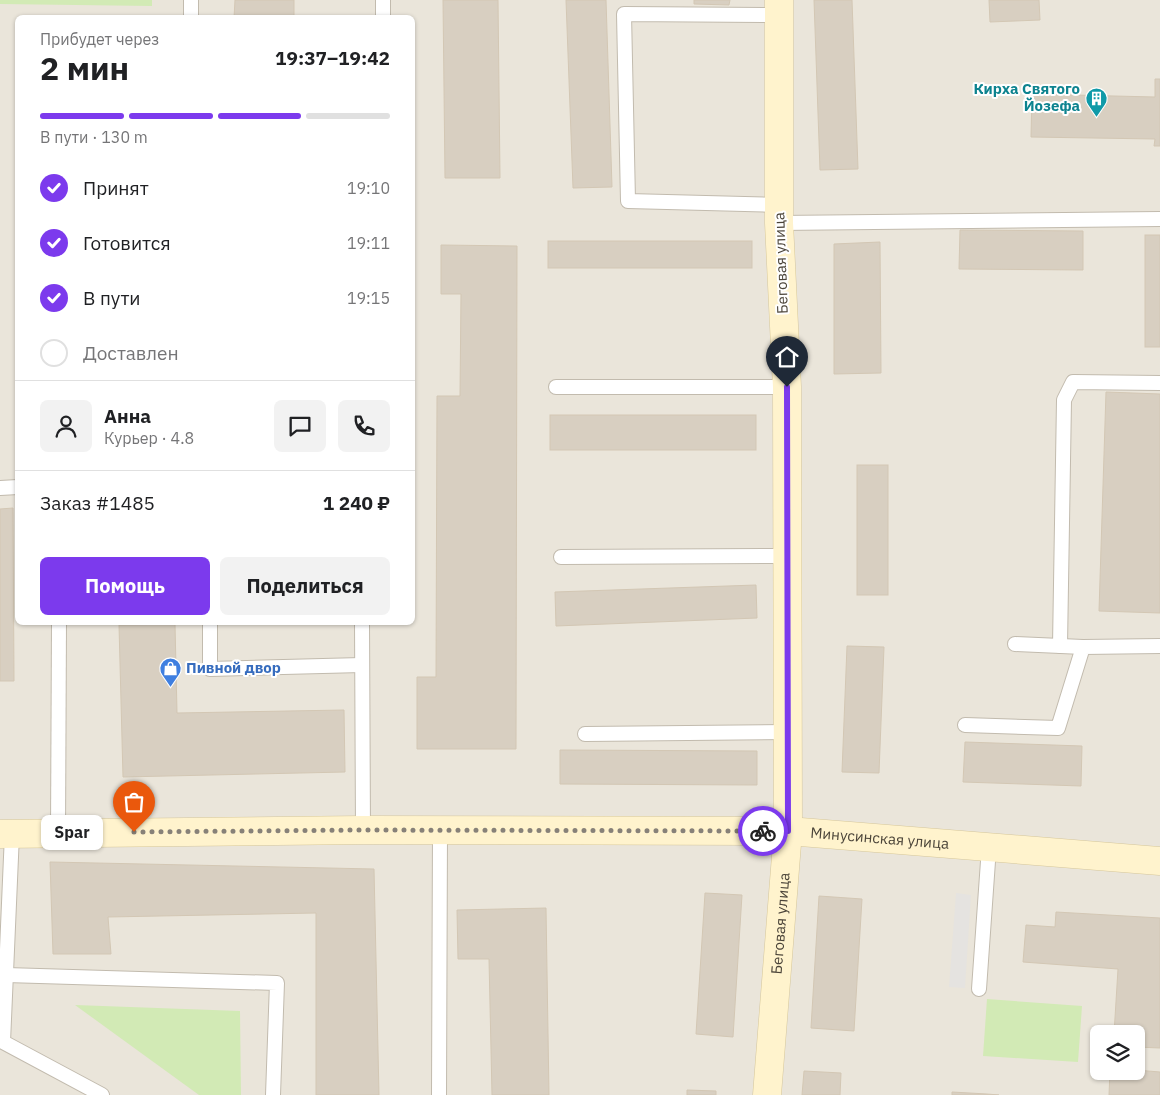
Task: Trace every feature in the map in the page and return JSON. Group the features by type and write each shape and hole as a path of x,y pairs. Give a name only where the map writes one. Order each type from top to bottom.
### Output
{"street":[{"name":"Беговая улица","path":"768,1095 788,831 787,387 779,214 779,8"},
{"name":"Минусинская улица","path":"6,834 363,830 788,831 1160,861"}],"lane":[{"path":"191,0 191,15"},
{"path":"383,0 383,15"},
{"path":"779,8 624,14 628,201 779,214 1160,219"},
{"path":"1060,646 1064,400 1073,382 1160,383"},
{"path":"556,387 787,387"},
{"path":"0,488 15,487"},
{"path":"561,557 787,556"},
{"path":"58,625 58,833"},
{"path":"210,625 210,668 362,665"},
{"path":"362,625 363,830"},
{"path":"1014,644 1083,647 1160,646"},
{"path":"965,726 1058,728 1083,647"},
{"path":"585,734 788,732"},
{"path":"439,1095 440,831"},
{"path":"6,834 6,975 3,1042 102,1095"},
{"path":"979,989 988,847"},
{"path":"6,975 277,983 274,1095"}],"shaded area":[{"path":"0,0 1160,0 1160,1095 0,1095"},
{"path":"956,893 971,895 965,988 949,987"}],"green space":[{"path":"0,0 152,0 152,6 0,4"},
{"path":"987,999 1082,1006 1078,1062 983,1056"},
{"path":"75,1005 240,1011 241,1095 199,1095"}],"building":[{"path":"235,0 294,0 294,15 234,15"},
{"path":"443,0 498,0 500,178 445,178"},
{"path":"566,0 606,0 612,187 573,188"},
{"path":"694,0 730,0 729,5 694,4"},
{"path":"814,0 852,0 858,169 820,170"},
{"path":"989,0 1039,0 1040,20 990,22"},
{"name":"Кирха Святого Йозефа","path":"1155,79 1160,79 1160,146 1154,146 1155,139 1031,137 1032,94 1155,97"},
{"path":"960,230 1083,231 1083,270 959,269"},
{"path":"1145,235 1160,235 1160,347 1145,347"},
{"path":"548,241 752,241 752,268 548,268"},
{"path":"880,242 881,373 834,374 834,244"},
{"path":"441,245 517,246 516,749 417,749 417,677 436,677 437,396 460,396 461,294 441,294"},
{"path":"1106,392 1160,394 1160,613 1099,611"},
{"path":"550,415 756,415 756,450 550,450"},
{"path":"857,465 888,465 888,595 857,595"},
{"path":"13,508 14,681 0,681 0,509"},
{"path":"756,585 757,618 556,626 555,592"},
{"path":"119,625 175,625 177,713 344,710 345,772 123,777"},
{"path":"847,646 884,647 879,773 842,772"},
{"path":"965,742 1082,746 1081,786 963,782"},
{"path":"560,750 757,751 757,785 560,784"},
{"path":"50,862 374,869 379,1095 316,1095 316,913 108,917 111,954 53,954"},
{"path":"705,893 742,895 733,1037 696,1034"},
{"path":"819,896 862,899 854,1031 811,1028"},
{"path":"546,908 549,1095 492,1095 489,959 458,959 457,910"},
{"path":"1056,912 1160,918 1160,1048 1145,1047 1145,1025 1115,1025 1118,969 1023,962 1026,925 1055,927"},
{"path":"804,1071 841,1073 840,1095 802,1095"},
{"path":"1145,1071 1160,1072 1160,1095 1109,1095 1110,1080 1145,1080"},
{"path":"687,1090 716,1091 716,1095 687,1095"},
{"path":"952,1092 987,1094 999,1095 952,1095"}],"way so far":[{"path":"134,832 363,830 763,831"}],"place":[{"name":"Кирха Святого Йозефа","path":"1096,117"},
{"name":"Пивной двор","path":"170,687"},
{"name":"Spar","path":"134,832"}],"route":[{"path":"763,831 788,831 787,387"}]}
